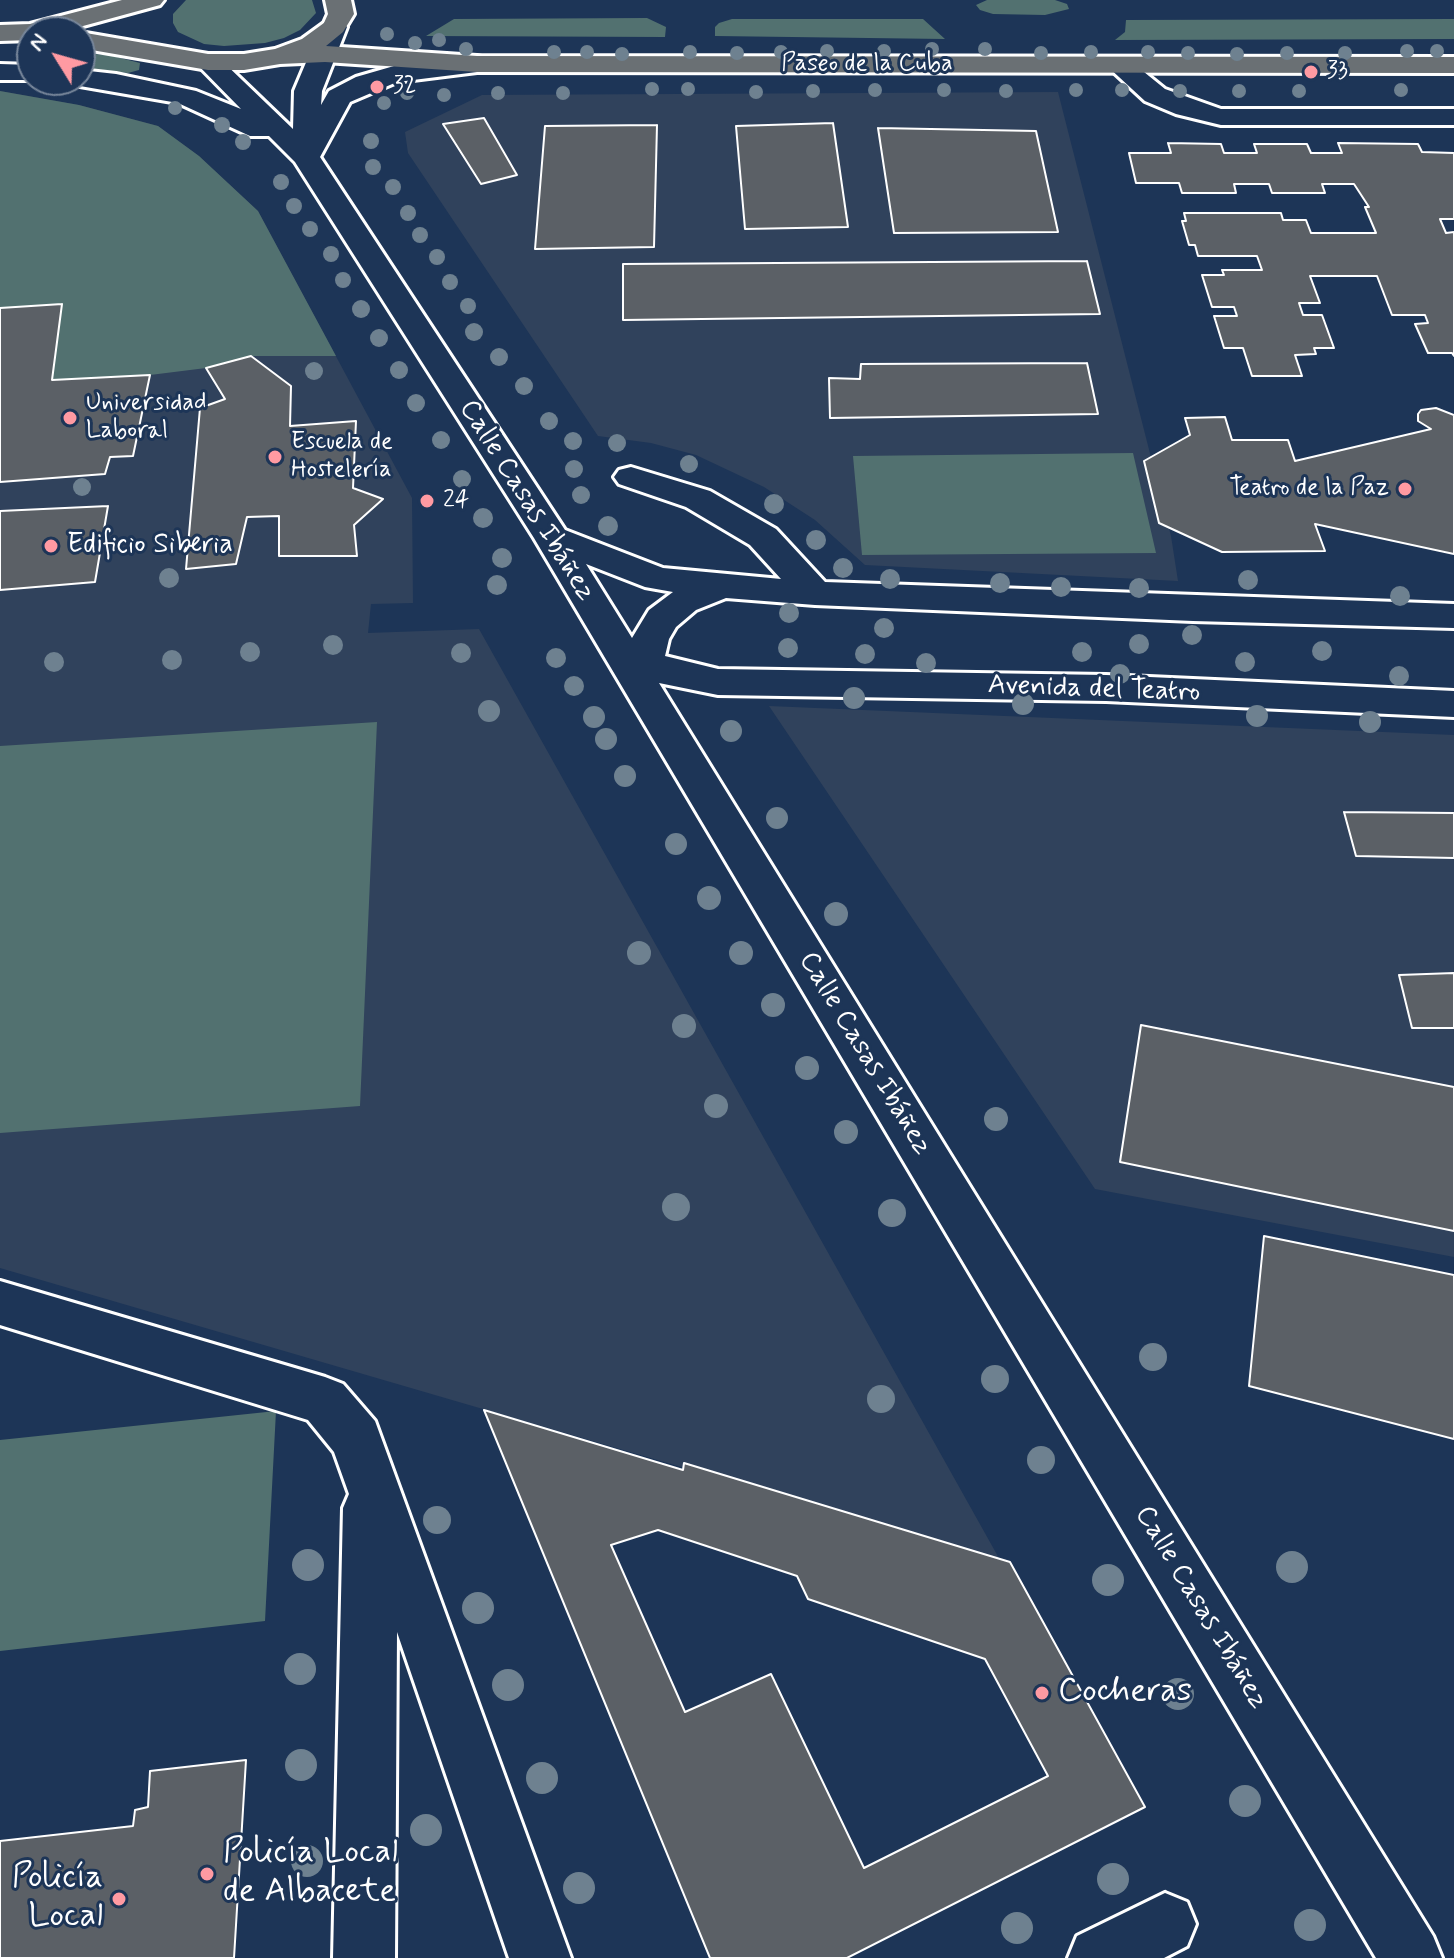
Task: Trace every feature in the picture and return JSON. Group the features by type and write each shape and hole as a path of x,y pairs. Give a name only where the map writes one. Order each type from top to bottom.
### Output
{"main road":[{"path":"91,16 151,0"},
{"path":"160,0 145,16 143,29 149,41 164,51 197,60"},
{"path":"96,43 197,60 244,62 280,56 311,45 334,27 341,14 338,0"},
{"name":"Paseo de la Cuba","path":"280,56 325,54 477,64 1454,65"}],"street":[{"path":"306,157 308,91 334,27"},
{"name":"Calle Casas Ibáñez","path":"197,60 306,157 634,665 693,770 1411,1958"},
{"path":"306,157 339,97 366,83 394,74 477,64"},
{"path":"1119,65 1155,95 1186,108 1221,117 1454,117"},
{"path":"96,80 186,97 239,118 306,157"},
{"path":"631,477 698,499 763,537 815,593"},
{"path":"552,538 658,579 722,586 815,593 1193,609 1454,616"},
{"path":"634,665 662,619 683,602 722,586"},
{"name":"Avenida del Teatro","path":"634,665 733,683 1106,688 1454,704"},
{"path":"693,770 690,734 695,714 708,700 733,683"},
{"path":"0,1303 325,1401 356,1438 540,1958"},
{"path":"364,1958 370,1477"},
{"path":"1099,1958 1165,1924"}],"shaded area":[{"path":"0,91 79,105 158,126 199,156 258,211 412,498 413,603 371,604 368,633 479,629 1000,1560 0,1268"},
{"path":"1058,92 1171,536 1178,581 865,565 815,520 764,487 696,455 651,443 598,436 408,153 405,132 482,95"},
{"path":"769,706 1454,735 1454,1257 1095,1189"}],"green space":[{"path":"186,0 312,0 316,13 300,30 284,38 265,43 204,44 178,32 173,23 173,14"},
{"path":"987,0 1055,0 1067,4 1069,9 1045,15 993,14 980,10 976,5"},
{"path":"647,18 666,27 665,37 426,36 454,19"},
{"path":"732,19 923,19 945,39 715,36 715,27 719,23"},
{"path":"1454,19 1454,39 1115,40 1125,32 1126,20"},
{"path":"96,54 140,63 139,70 128,73 96,70"},
{"path":"0,91 79,105 158,126 199,156 258,211 336,356 251,356 206,368 150,375 52,380 62,304 0,308"},
{"path":"1133,453 1156,553 862,555 853,456"},
{"path":"377,722 360,1106 0,1133 0,746"},
{"path":"276,1411 265,1621 0,1651 0,1440"}],"building":[{"path":"484,118 517,175 481,184 443,124"},
{"path":"833,123 848,227 745,229 736,126"},
{"path":"657,125 654,247 535,249 545,126"},
{"path":"878,128 1036,131 1058,232 894,233"},
{"path":"1168,143 1221,144 1224,153 1257,153 1254,144 1307,144 1311,153 1342,153 1338,143 1418,144 1422,152 1454,153 1454,219 1440,219 1446,233 1454,232 1454,356 1452,353 1428,353 1415,324 1428,323 1425,315 1392,315 1377,276 1310,276 1320,303 1299,303 1303,315 1322,315 1334,348 1314,348 1316,354 1295,355 1302,376 1252,376 1243,348 1224,348 1214,316 1237,316 1234,307 1212,307 1202,275 1224,275 1222,270 1262,270 1257,256 1198,256 1195,245 1189,245 1182,221 1186,221 1184,213 1281,213 1283,220 1306,220 1311,233 1376,233 1365,207 1369,207 1354,184 1322,184 1325,193 1272,193 1269,184 1234,184 1236,193 1182,193 1179,183 1136,183 1129,153 1171,153"},
{"path":"1087,261 1100,314 623,320 623,264"},
{"name":"Universidad Laboral","path":"62,304 52,380 150,375 133,456 110,457 105,474 0,482 0,308"},
{"name":"Escuela de Hostelería","path":"251,356 291,386 290,426 356,421 353,488 383,499 354,525 357,556 279,556 279,516 247,517 236,564 186,569 200,408 225,399 206,368"},
{"path":"1087,363 1098,414 830,418 829,378 860,379 861,364"},
{"name":"Teatro de la Paz","path":"1436,408 1454,415 1454,554 1315,524 1325,551 1222,552 1159,523 1144,461 1190,435 1185,418 1225,417 1232,440 1288,440 1295,461 1431,429 1418,421 1418,414 1421,410"},
{"name":"Edificio Siberia","path":"108,506 95,582 0,590 0,511"},
{"path":"1344,812 1454,813 1454,858 1356,856"},
{"path":"1454,973 1454,1028 1412,1028 1399,975"},
{"path":"1141,1025 1454,1087 1454,1231 1120,1162"},
{"path":"1264,1236 1454,1275 1454,1439 1249,1386"},
{"name":"Cocheras","path":"484,1410 683,1470 684,1463 1010,1562 1145,1807 847,1958 710,1958","holes":["658,1530 797,1576 808,1599 985,1659 1048,1776 864,1868 771,1674 685,1712 611,1545"]},
{"name":"Policía Local","path":"246,1760 234,1958 0,1958 0,1841 133,1826 135,1810 148,1807 150,1771"}],"place":[{"name":"33","path":"1311,72"},
{"name":"32","path":"377,87"},
{"name":"Universidad Laboral","path":"70,418"},
{"name":"Escuela de Hostelería","path":"275,457"},
{"name":"Teatro de la Paz","path":"1405,489"},
{"name":"24","path":"427,501"},
{"name":"Edificio Siberia","path":"51,546"},
{"name":"Cocheras","path":"1042,1693"},
{"name":"Policía Local de Albacete","path":"207,1874"},
{"name":"Policía Local","path":"119,1899"}]}
